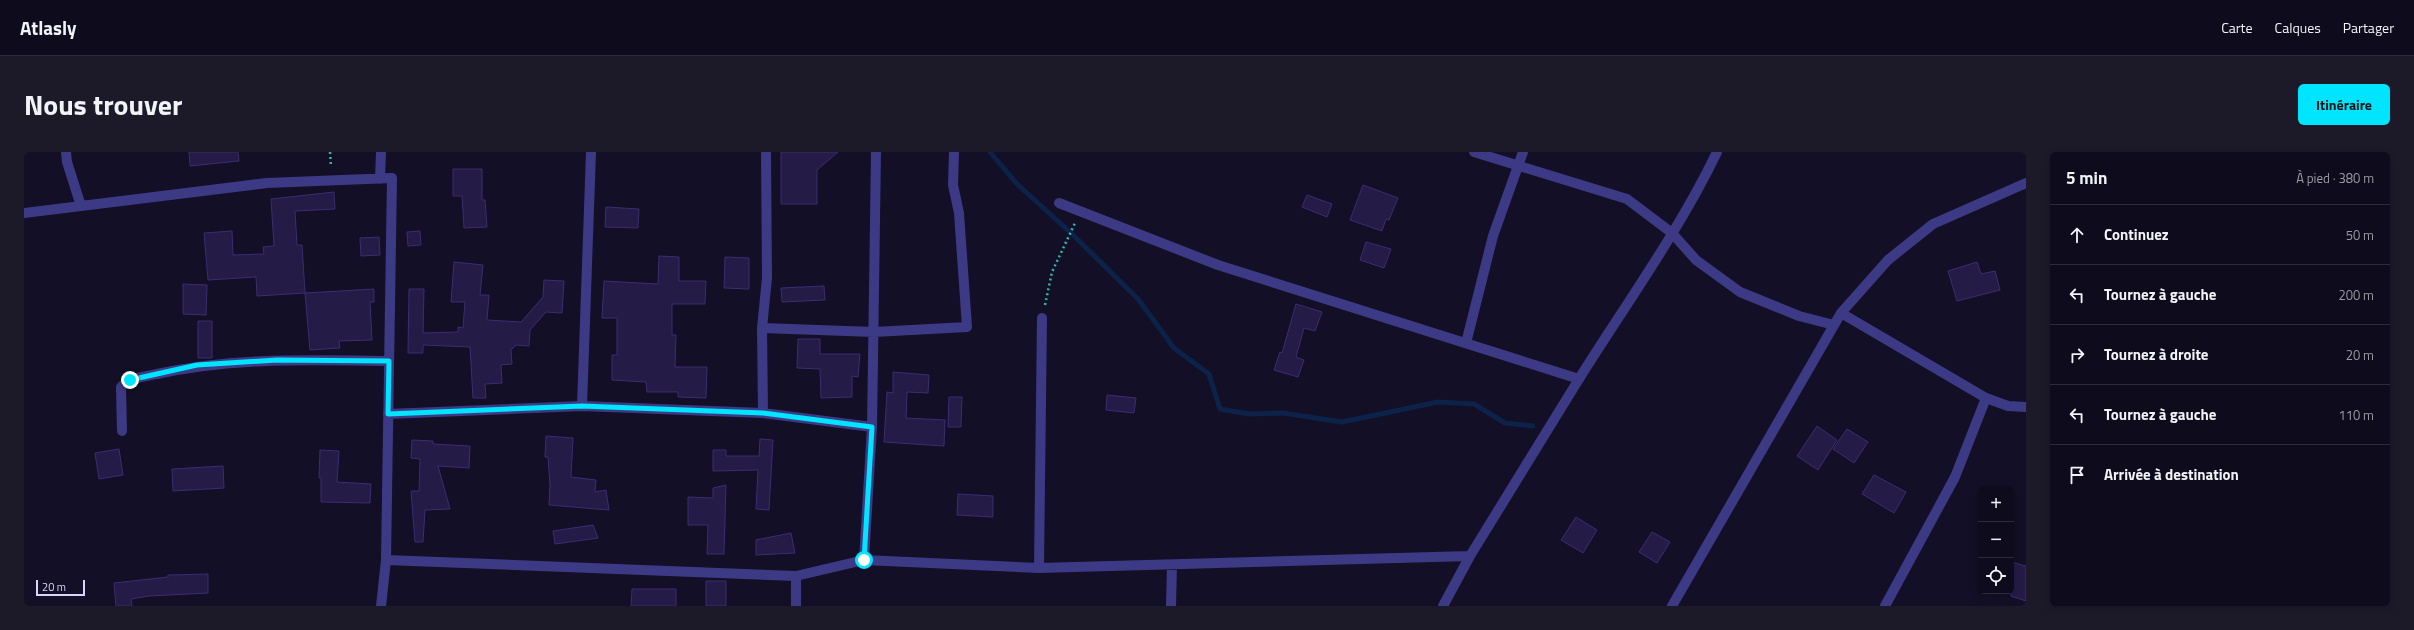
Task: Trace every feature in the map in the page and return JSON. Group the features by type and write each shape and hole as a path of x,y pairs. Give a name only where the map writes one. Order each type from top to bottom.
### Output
{"street":[{"path":"66,152 67,162 81,206"},
{"path":"380,179 381,152"},
{"path":"582,406 591,152"},
{"path":"763,413 762,328 767,278 766,152"},
{"path":"864,560 872,427 876,152"},
{"path":"762,328 874,332 967,326 959,212 953,185 954,152"},
{"path":"1474,152 1627,199 1672,233 1696,260 1740,292 1799,316 1834,325"},
{"path":"1466,343 1493,236 1523,152"},
{"path":"1443,606 1470,556 1579,378 1672,233 1703,180 1717,152"},
{"path":"24,213 267,183 392,178 386,560 380,606"},
{"path":"1672,606 1841,313 1888,260 1933,224 2026,183"},
{"path":"1059,203 1218,264 1579,378"},
{"path":"1841,313 1986,398 2008,406 2026,407"},
{"path":"1039,568 1042,318"},
{"path":"122,431 121,387 130,380 197,365 277,360 389,361"},
{"path":"1885,606 1955,477 1986,398"},
{"path":"388,414 582,406 763,413 872,427"},
{"path":"386,560 796,576 864,560 1039,568 1470,556"},
{"path":"1170,606 1172,564"},
{"path":"796,576 796,606"}],"path":[{"path":"1042,318 1052,272 1080,212"}],"building":[{"path":"189,152 238,152 239,161 190,166"},
{"path":"781,152 838,152 817,170 817,204 781,204"},
{"path":"453,169 482,169 482,200 485,200 487,227 464,228 462,196 453,196"},
{"path":"1363,185 1398,198 1389,220 1386,219 1382,231 1350,220"},
{"path":"334,192 335,209 295,211 297,245 302,245 305,293 257,296 256,277 208,280 204,233 232,231 233,255 264,254 263,247 274,246 271,199"},
{"path":"1307,195 1332,204 1327,217 1302,207"},
{"path":"606,207 639,209 638,228 605,227"},
{"path":"420,231 421,245 408,246 407,232"},
{"path":"379,237 380,255 361,256 360,238"},
{"path":"1366,242 1391,249 1384,268 1360,260"},
{"path":"659,256 679,257 679,281 706,281 705,304 672,304 672,335 676,335 675,367 707,367 706,398 678,397 678,392 647,392 646,382 612,380 612,355 617,355 617,318 602,318 604,281 658,284"},
{"path":"725,257 749,258 749,289 724,288"},
{"path":"454,262 483,265 480,295 489,295 487,320 521,322 543,297 544,280 564,281 562,313 546,312 530,330 529,346 516,345 511,350 512,364 501,365 502,383 485,384 486,398 473,398 470,347 423,345 423,353 408,353 409,289 424,289 423,333 458,332 458,327 463,328 465,302 451,302"},
{"path":"1977,262 1981,274 1995,271 2000,290 1957,301 1948,271"},
{"path":"183,284 207,285 206,315 183,314"},
{"path":"824,286 825,300 782,302 781,288"},
{"path":"374,289 374,302 370,302 372,340 339,341 340,348 310,350 305,293"},
{"path":"1296,304 1322,312 1315,331 1304,328 1296,357 1304,360 1298,377 1274,370 1280,352 1282,353"},
{"path":"198,321 212,321 212,358 198,358"},
{"path":"798,339 820,339 820,354 860,354 858,377 852,376 852,397 821,398 820,369 797,368"},
{"path":"893,372 929,375 928,393 907,392 906,418 945,420 944,446 884,442 887,392 893,393"},
{"path":"1107,395 1136,398 1134,413 1106,410"},
{"path":"949,397 962,397 961,427 948,427"},
{"path":"1817,426 1837,440 1818,470 1797,456"},
{"path":"1847,429 1868,442 1854,463 1833,449"},
{"path":"546,436 573,438 571,477 596,480 595,492 606,490 609,510 549,505 550,485 548,457 545,457"},
{"path":"760,439 773,440 769,510 756,509 758,470 713,471 713,450 726,450 726,456 759,456"},
{"path":"412,440 433,441 433,444 470,446 469,468 438,466 450,509 425,510 423,542 415,542 411,491 419,491 420,459 411,458"},
{"path":"119,449 123,475 99,479 95,453"},
{"path":"320,450 339,451 337,482 371,484 370,503 321,502 321,478 319,478"},
{"path":"223,466 224,488 173,491 172,469"},
{"path":"1874,475 1906,492 1894,513 1862,494"},
{"path":"726,485 724,554 707,554 708,525 688,525 688,497 713,498 713,488"},
{"path":"958,494 993,496 993,517 957,515"},
{"path":"1576,517 1597,530 1583,553 1561,540"},
{"path":"593,525 598,538 555,544 553,531"},
{"path":"1652,532 1670,542 1657,563 1639,552"},
{"path":"791,533 795,553 756,555 756,540"},
{"path":"2014,563 2026,566 2026,601 2011,596 2011,594 2014,594"},
{"path":"208,574 208,593 149,596 131,599 132,606 116,606 114,583 168,577 168,575"},
{"path":"706,581 726,581 726,606 706,606"},
{"path":"632,589 676,589 676,606 631,606"}],"waterway":[{"path":"990,152 1017,184 1071,233 1138,299 1174,348 1209,374 1220,409 1249,414 1283,413 1342,422 1438,402 1474,404 1505,423 1533,426"}],"route":[{"path":"130,380 197,365 277,360 389,361 388,414 582,406 763,413 872,427 864,560"}]}
